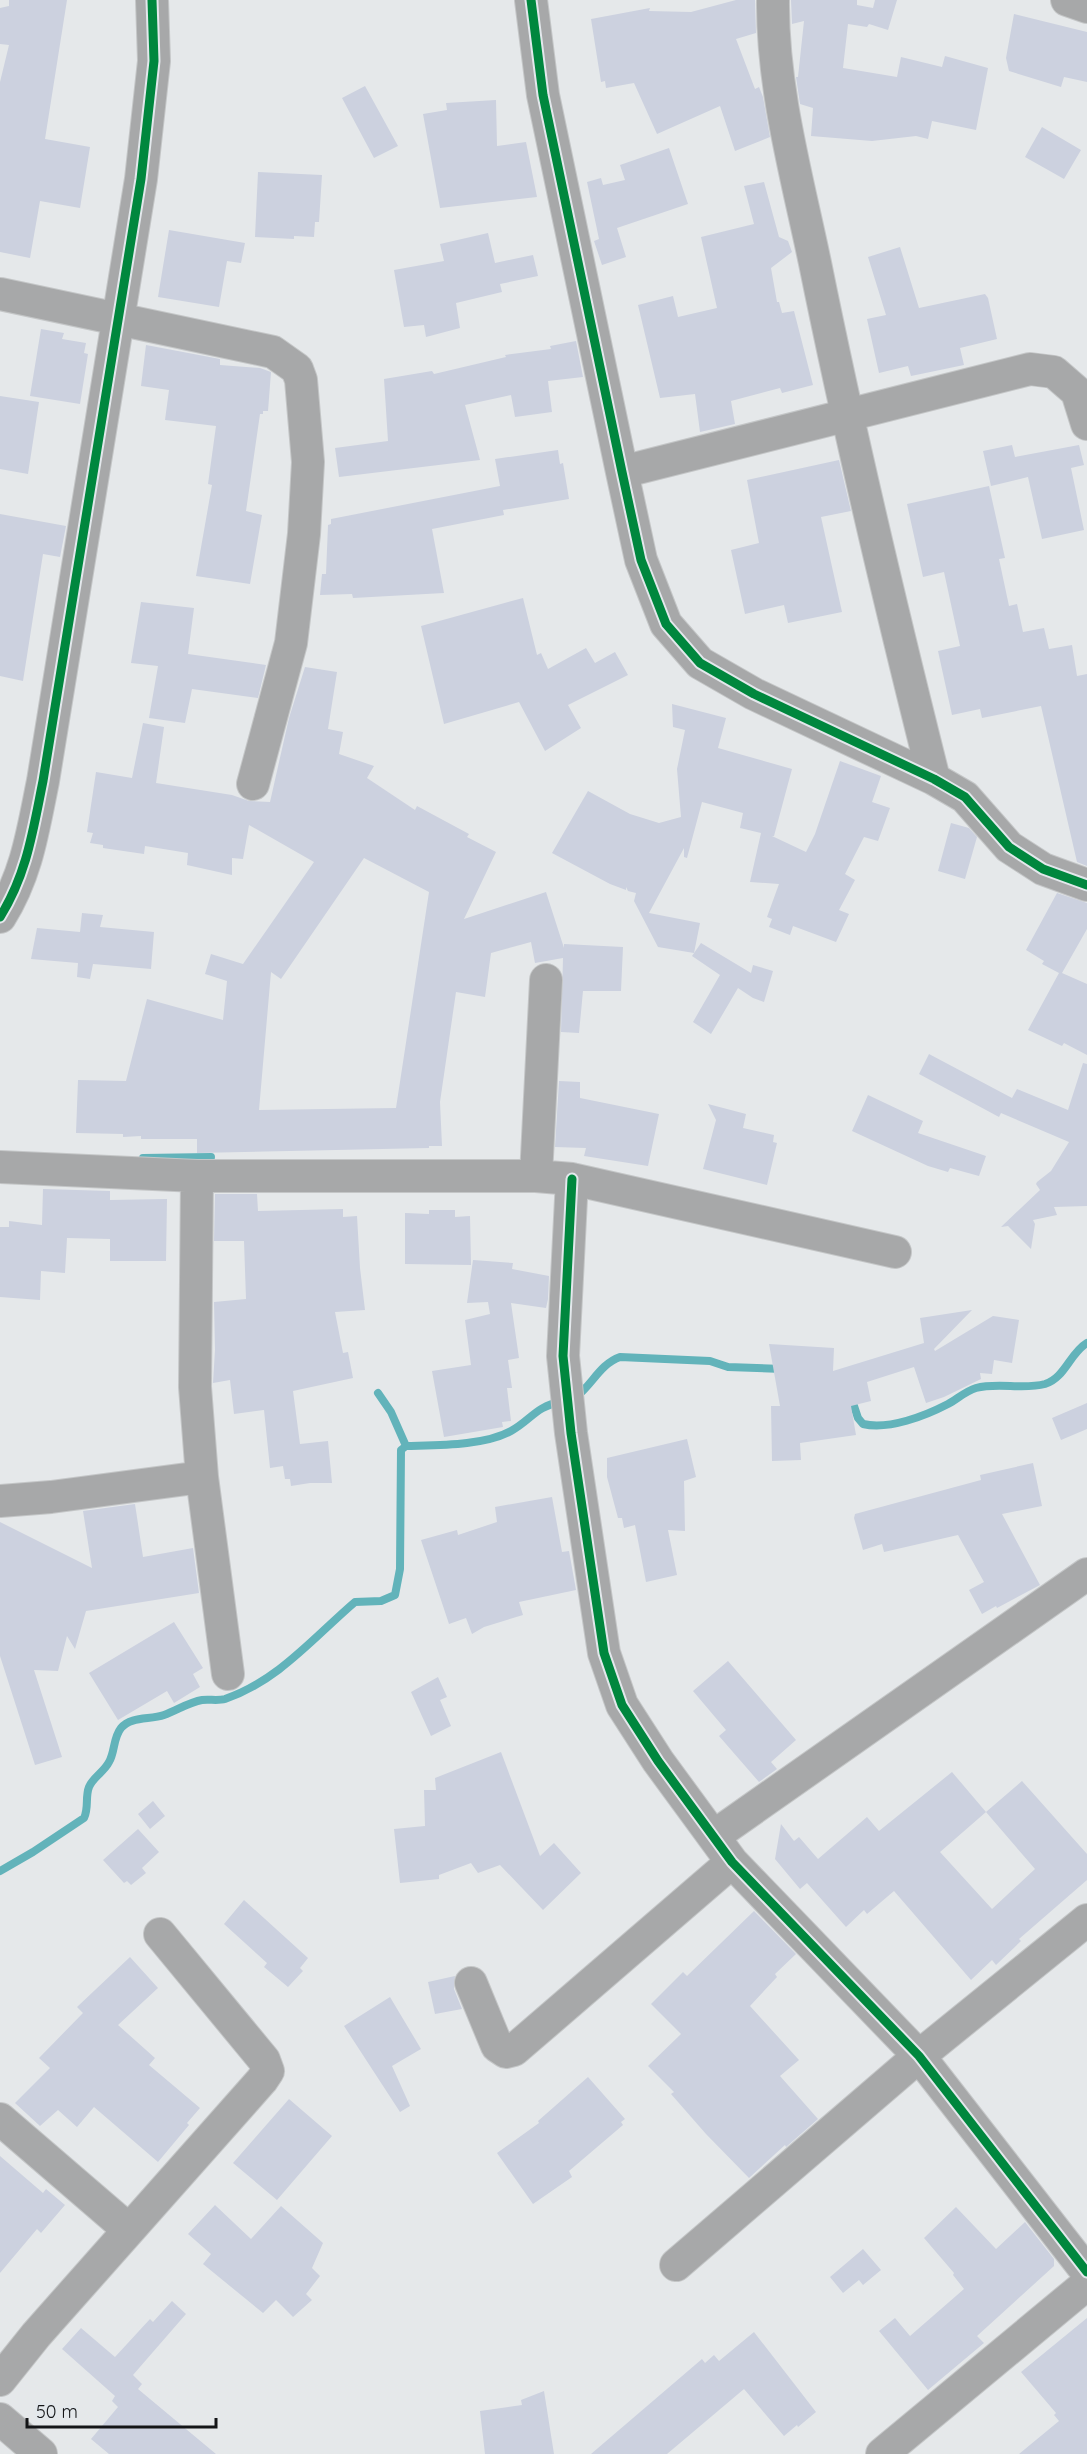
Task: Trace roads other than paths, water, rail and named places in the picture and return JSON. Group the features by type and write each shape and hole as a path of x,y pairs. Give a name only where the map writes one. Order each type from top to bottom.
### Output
{"street":[{"path":"0,917 12,897 13,858 43,781 141,179 153,73 152,0"},
{"path":"531,0 543,95 641,560 666,624 700,663 754,694 934,779 965,797 1009,847 1043,869 1087,885"},
{"path":"773,0 773,32 785,115 846,416 934,779"},
{"path":"1067,0 1087,7"},
{"path":"0,294 273,352 297,369 301,380 308,462 304,534 291,642 254,784"},
{"path":"622,472 1030,369 1054,372 1077,392 1087,424"},
{"path":"536,1176 546,980"},
{"path":"0,1167 197,1176 536,1176 572,1179 895,1252"},
{"path":"197,1176 195,1387 202,1477 228,1674"},
{"path":"572,1179 563,1356 571,1433 604,1653 622,1705 658,1761 732,1862 920,2056 1087,2272"},
{"path":"0,1501 51,1497 202,1477"},
{"path":"714,1836 1087,1574"},
{"path":"471,1983 497,2046 506,2052 513,2050 732,1862"},
{"path":"676,2265 920,2056 1087,1920"},
{"path":"0,2380 36,2335 268,2071 264,2060 160,1934"},
{"path":"0,2119 129,2230"},
{"path":"882,2454 1087,2284"},
{"path":"0,2419 41,2454"}],"waterway":[{"path":"143,1158 211,1157"},
{"path":"851,1397 858,1418 863,1424 884,1425 907,1421 948,1404 976,1388 1037,1386 1052,1381 1087,1343"},
{"path":"576,1397 607,1365 620,1357 710,1361 728,1367 783,1369"},
{"path":"378,1393 391,1412 406,1446"},
{"path":"406,1446 460,1444 487,1440 511,1431 539,1410 561,1402"},
{"path":"0,1871 84,1818 89,1787 109,1762 117,1736 125,1724 135,1720 159,1717 197,1701 222,1700 244,1691 279,1670 355,1602 381,1601 395,1595 400,1569 401,1450 406,1446"}]}
